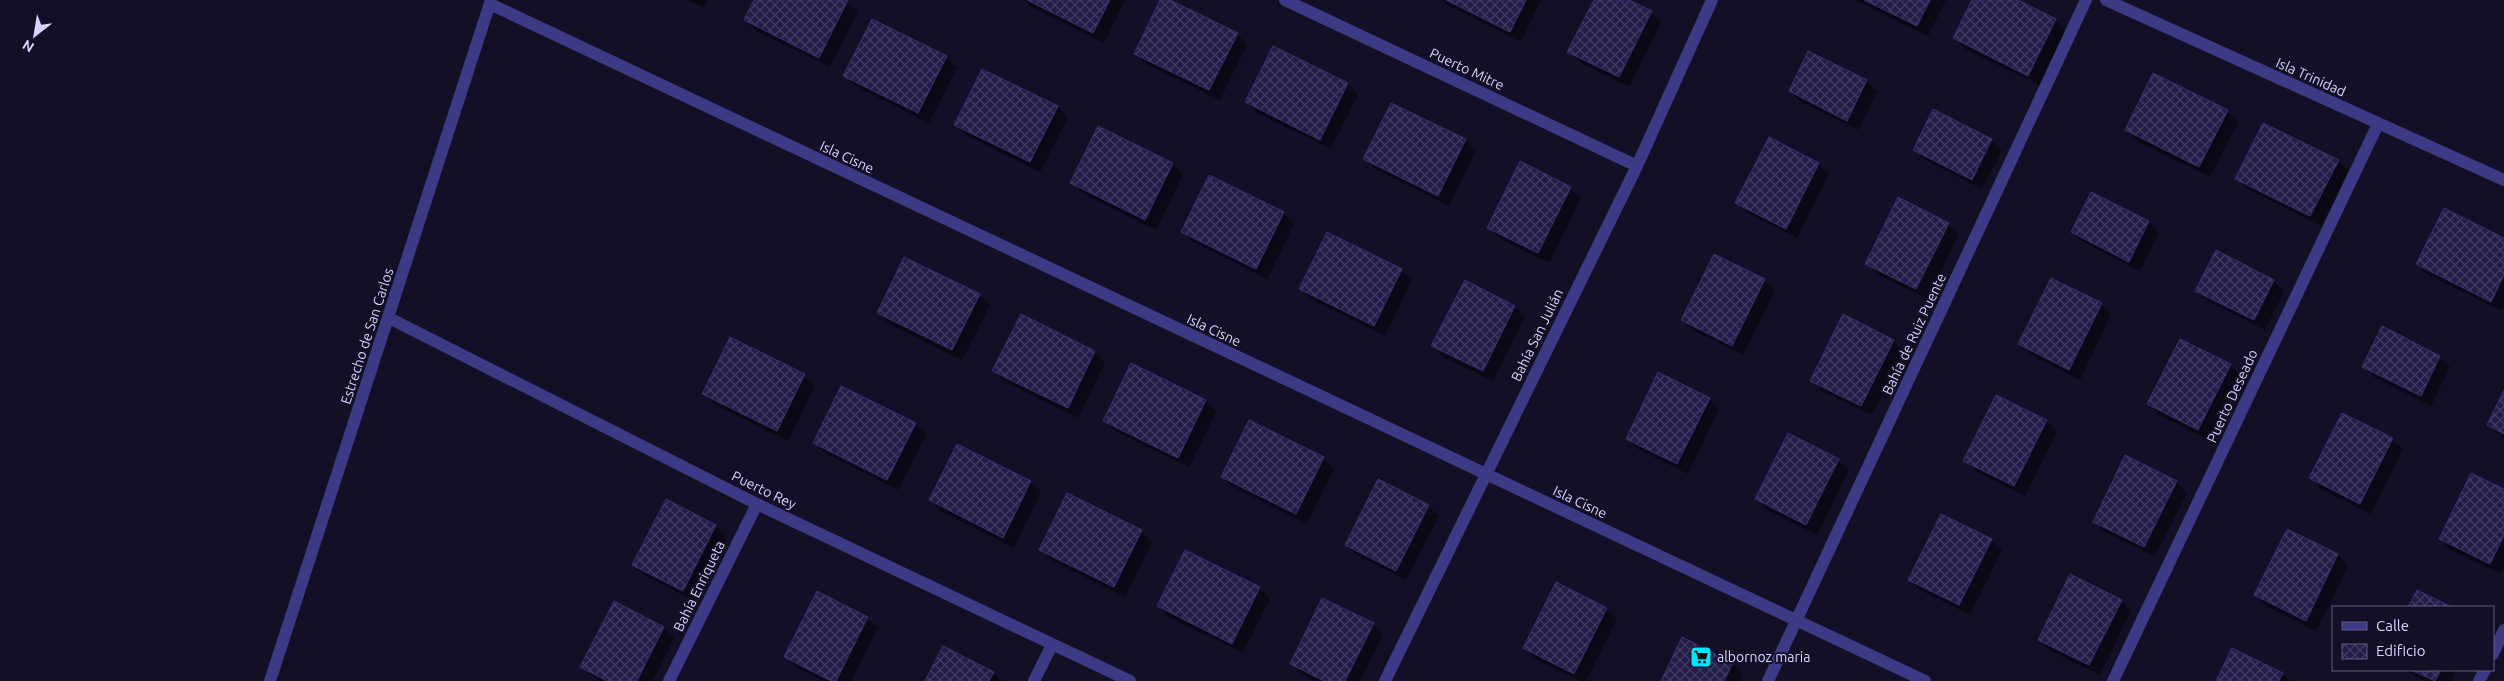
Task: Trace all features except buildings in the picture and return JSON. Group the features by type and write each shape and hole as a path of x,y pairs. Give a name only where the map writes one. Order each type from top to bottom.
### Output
{"street":[{"name":"Puerto Mitre","path":"1285,0 1637,166"},
{"name":"Bahía San Julián","path":"1385,681 1637,166 1712,0"},
{"name":"Bahía de Ruiz Puente","path":"1768,681 2086,0"},
{"name":"Isla Trinidad","path":"2106,0 2504,180"},
{"name":"Isla Cisne","path":"490,2 1486,475 1925,681"},
{"name":"Estrecho de San Carlos","path":"270,681 490,2"},
{"name":"Puerto Deseado","path":"2113,681 2378,124"},
{"name":"Puerto Rey","path":"389,318 756,504 1130,681"},
{"name":"Bahía Enriqueta","path":"669,681 756,504"},
{"path":"2494,652 2504,630"},
{"path":"1034,681 1052,645"}],"place":[{"name":"albornoz maria","path":"1701,657"}]}
